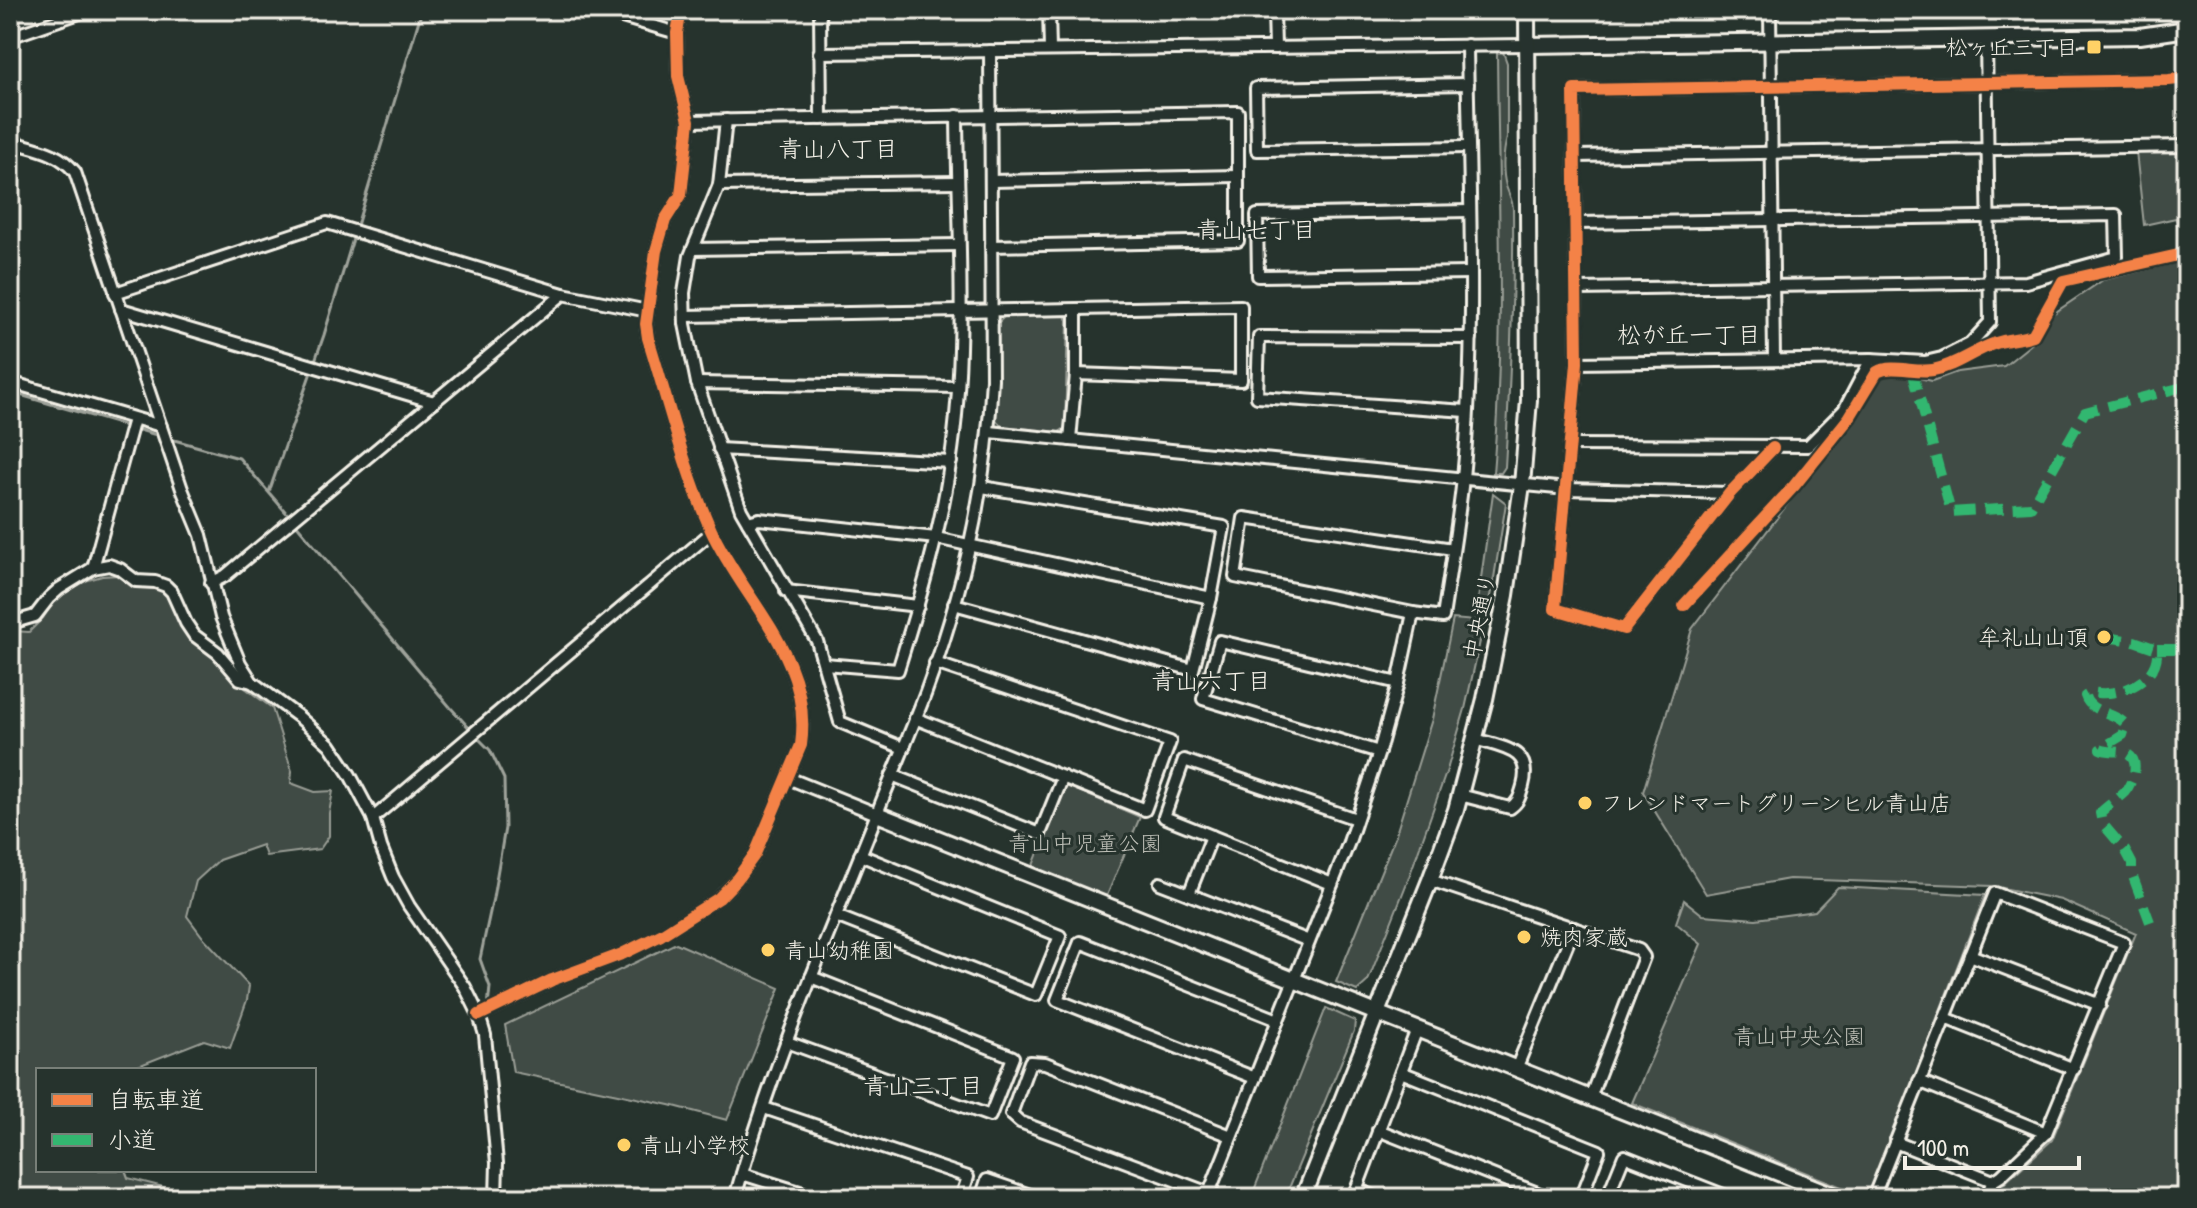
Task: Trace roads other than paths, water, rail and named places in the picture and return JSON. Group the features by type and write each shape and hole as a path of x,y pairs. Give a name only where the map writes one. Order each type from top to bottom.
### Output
{"street":[{"path":"10,37 88,10"},
{"path":"598,10 677,33"},
{"path":"479,1015 552,980 622,954 661,935 719,898 755,854 801,745 802,712 785,652 712,532 685,459 648,338 646,324 656,251 665,220 681,195 689,121 678,76 677,33 681,10"},
{"path":"820,10 821,119"},
{"path":"1049,10 1050,50"},
{"path":"1274,10 1275,48"},
{"name":"中央通り","path":"1303,1198 1430,880 1460,795 1485,699 1506,595 1522,485 1529,400 1527,10"},
{"path":"1770,10 1774,360"},
{"path":"819,53 1986,39 2140,36 2187,29"},
{"path":"1577,363 1871,359 1925,362 1942,358 1970,344 1990,322 1986,39"},
{"path":"1453,549 1244,518 1235,577 1443,617 1453,549 1463,479 1471,338 1467,45"},
{"path":"735,1198 811,977 935,663 954,604 982,487 990,432 990,51"},
{"path":"1773,448 1730,493 1624,629 1555,609 1577,363 1574,90 2187,78"},
{"path":"1468,84 1256,88 1257,150 1468,147"},
{"path":"689,121 1238,112 1238,241 991,246"},
{"path":"824,664 898,670 936,538 951,462 958,387 957,116"},
{"path":"726,120 719,185 693,249 684,293 697,383 741,510 817,641 840,722 903,748"},
{"path":"10,141 65,160 75,172 182,489 201,535 221,617 240,663 252,682 330,745 373,818 381,847 409,906 465,987 479,1015 485,1035 497,1163 496,1198"},
{"path":"1575,156 2187,146"},
{"path":"991,181 1238,176"},
{"path":"719,185 958,182"},
{"path":"1469,211 1257,215 1258,276 1470,273"},
{"path":"1576,223 2116,215 2117,257 2026,282 1577,289"},
{"path":"115,293 327,223 563,294 648,311"},
{"path":"693,249 959,245"},
{"path":"211,583 225,576 563,294"},
{"path":"685,316 1241,306 1241,380 1076,374"},
{"path":"121,309 434,402"},
{"path":"1070,440 1076,374 1076,310"},
{"path":"1467,411 1257,397 1259,337 1471,338"},
{"path":"1571,445 1808,446 1844,410 1871,359"},
{"path":"10,382 161,426"},
{"path":"697,383 958,387"},
{"path":"93,568 134,419"},
{"path":"990,432 1567,489 1730,493"},
{"path":"719,449 951,462"},
{"path":"954,604 1193,670 1211,598 1224,527 982,487"},
{"path":"748,522 759,519 936,538 1211,598"},
{"path":"373,818 712,532"},
{"path":"10,618 18,621 35,616 49,598 93,568 109,565 136,581 166,586 194,635 218,653 240,679 252,682"},
{"path":"786,591 918,606"},
{"path":"1231,1136 1045,1063 1030,1062 1011,1114 1020,1122 1208,1195 1356,819 1379,752 1413,613"},
{"path":"1379,752 1203,699 1220,641 1398,683"},
{"path":"915,718 1145,810 1170,742 935,663"},
{"path":"1460,795 1510,808 1519,799 1523,786 1526,772 1522,760 1514,752 1475,739"},
{"path":"1332,884 1164,817 1184,760 1356,819"},
{"path":"892,775 1040,834 1063,777"},
{"path":"788,778 1841,1198"},
{"path":"1189,894 1212,836"},
{"path":"836,916 1036,995 1060,936 860,855"},
{"path":"1430,880 1639,950 1644,957 1590,1098"},
{"path":"1160,883 1309,941"},
{"path":"1873,1198 1995,893 2124,943 2046,1133 1993,1181 1986,1198"},
{"path":"1516,1069 1574,928"},
{"path":"1255,1078 1057,1000 1080,942 1278,1020"},
{"path":"1970,955 2100,1005"},
{"path":"787,1042 990,1116 1013,1057 811,977"},
{"path":"1945,1018 2074,1069"},
{"path":"1378,1198 1354,1194 1417,1029"},
{"path":"1401,1072 1599,1151 1581,1198"},
{"path":"1919,1081 2046,1133"},
{"path":"764,1108 968,1177 961,1198"},
{"path":"1378,1130 1550,1198"},
{"path":"1895,1142 1993,1181"},
{"path":"1607,1198 1624,1156 1731,1198"},
{"path":"742,1174 819,1198"},
{"path":"981,1198 987,1180 1039,1198"}],"waterway":[{"path":"269,492 324,335 422,10"},
{"path":"10,392 160,436"},
{"path":"167,438 239,458 290,517"},
{"path":"295,523 471,730"},
{"path":"476,736 490,750 504,779 505,828 480,959 490,987 488,1007"},
{"path":"501,1186 502,1198"}],"place":[{"name":"松ヶ丘三丁目","path":"2094,47"},
{"name":"牟礼山山頂","path":"2104,637"},
{"name":"フレンドマートグリーンヒル青山店","path":"1585,803"},
{"name":"焼肉家蔵","path":"1524,937"},
{"name":"青山幼稚園","path":"768,950"},
{"name":"青山小学校","path":"624,1145"}],"district":[{"name":"青山八丁目","path":"838,149"},
{"name":"青山七丁目","path":"1256,230"},
{"name":"松が丘一丁目","path":"1689,335"},
{"name":"青山六丁目","path":"1211,681"},
{"name":"青山三丁目","path":"923,1086"}],"park label":[{"name":"青山中児童公園","path":"1085,843"},
{"name":"青山中央公園","path":"1799,1036"}]}
